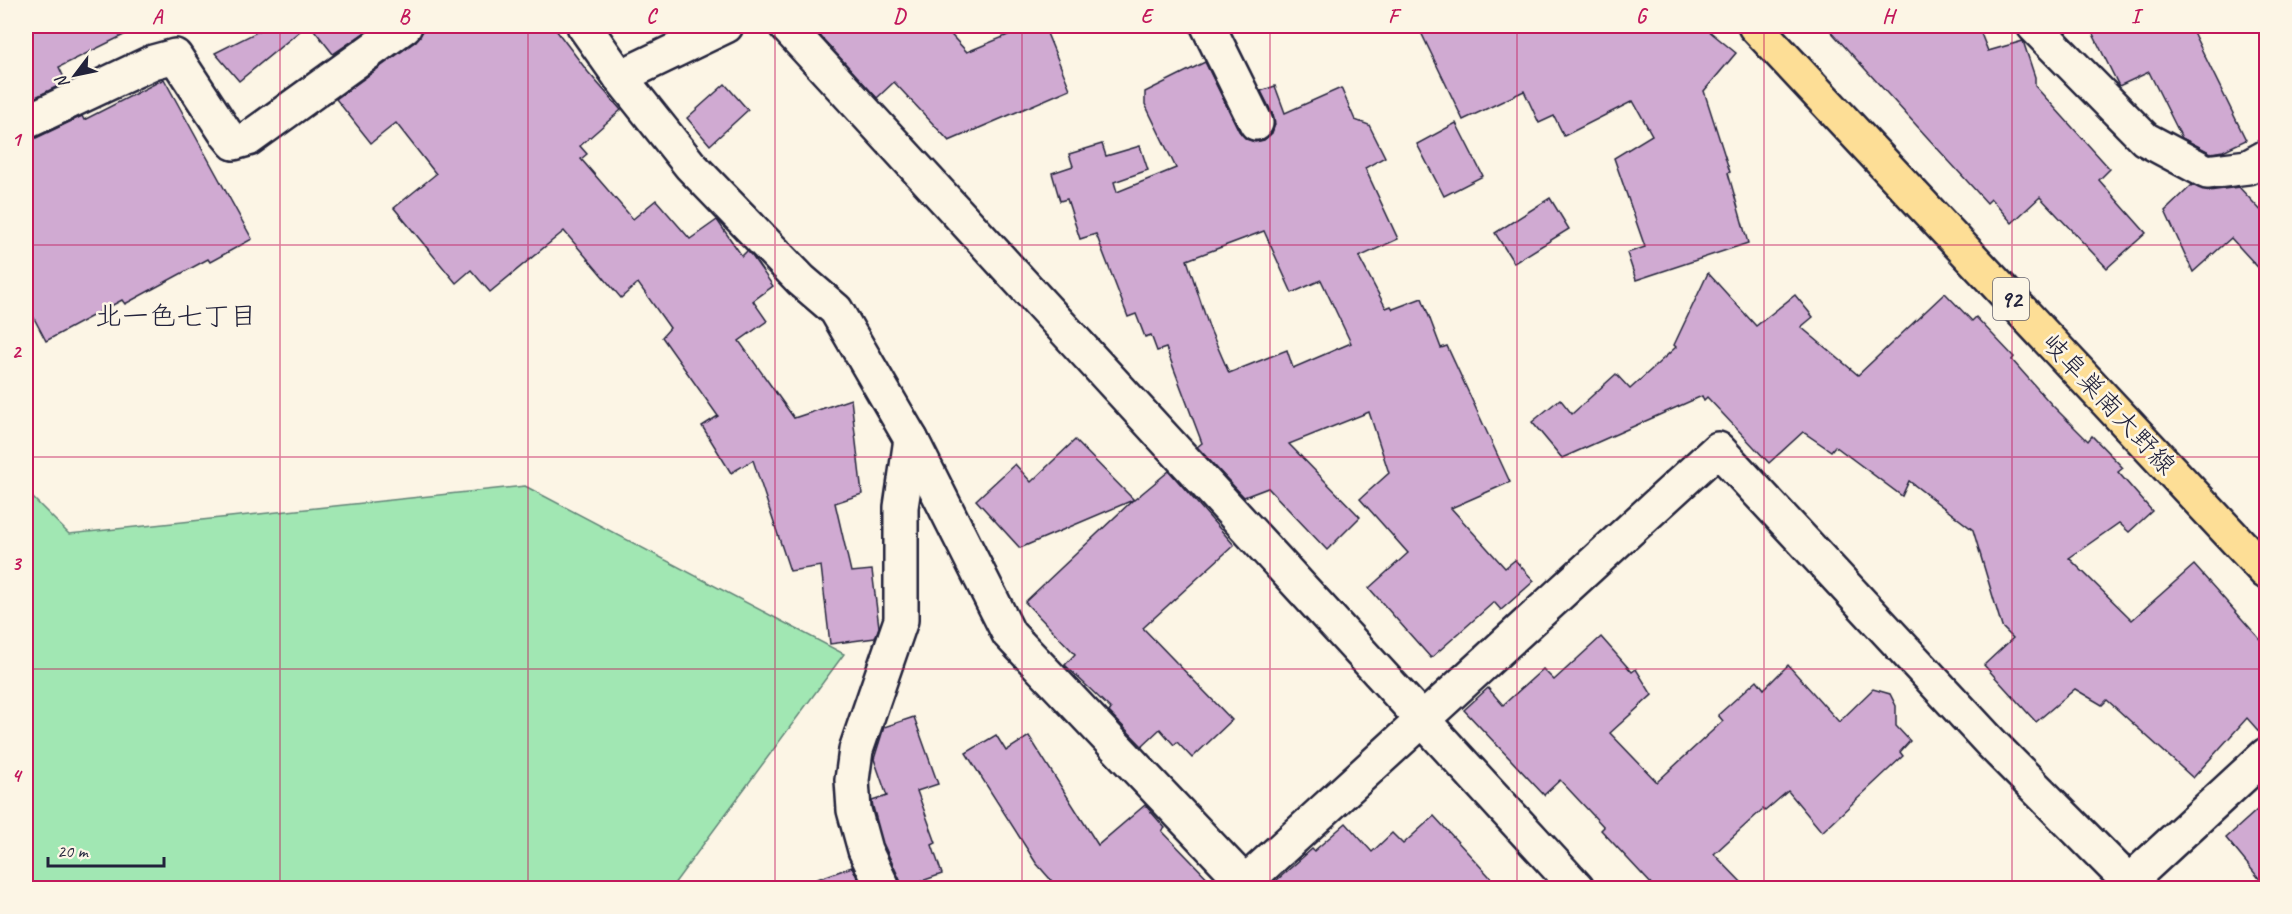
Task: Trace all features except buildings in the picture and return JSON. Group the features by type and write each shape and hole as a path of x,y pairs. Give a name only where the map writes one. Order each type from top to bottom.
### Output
{"main road":[{"name":"岐阜巣南大野線","path":"1755,26 2266,572"}],"street":[{"path":"26,122 153,62 175,56 234,143 248,139 405,26"},
{"path":"584,26 690,165 801,280 836,310 911,440 1009,634 1245,887 1718,449 2126,885 2266,755"},
{"path":"621,76 726,26"},
{"path":"786,26 1576,888"},
{"path":"1208,26 1256,123"},
{"path":"2034,26 2145,139 2207,172 2248,167 2266,157"},
{"path":"883,888 865,850 854,810 852,780 856,750 901,620 901,507 911,440"}],"green space":[{"path":"525,486 844,654 671,888 26,888 26,491 69,534"}],"district":[{"name":"北一色七丁目","path":"176,316"}]}
